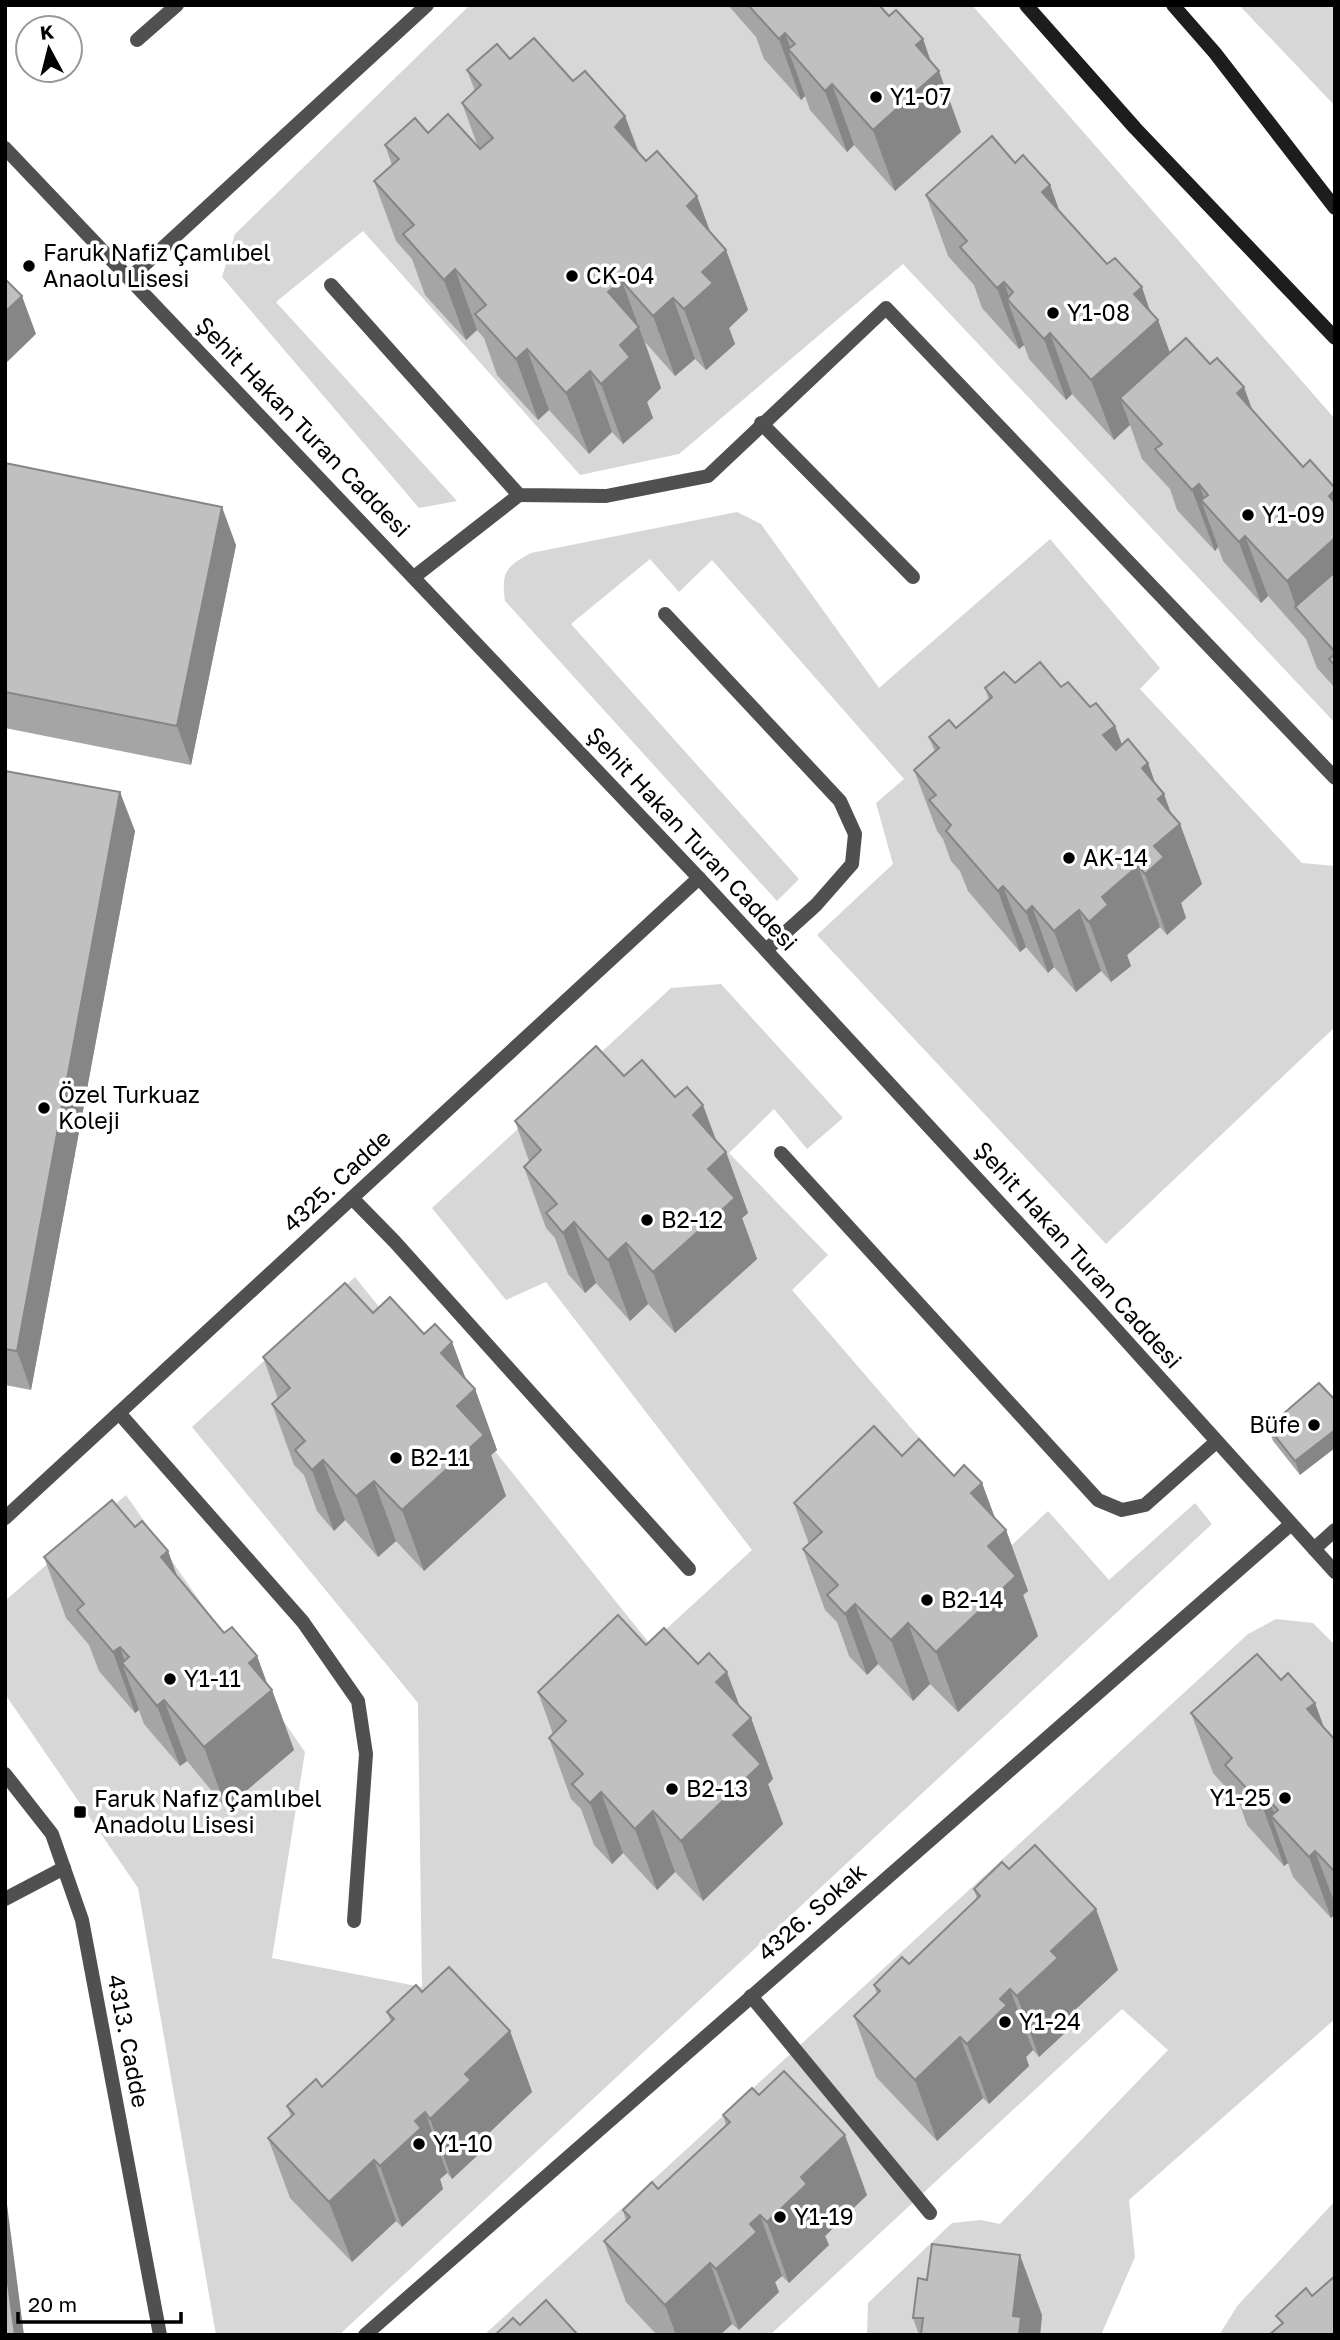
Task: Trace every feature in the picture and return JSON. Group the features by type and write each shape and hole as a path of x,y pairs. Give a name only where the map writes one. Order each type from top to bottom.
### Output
{"street":[{"path":"137,40 177,5"},
{"path":"130,278 427,5"},
{"path":"1026,5 1135,128 1335,338"},
{"path":"1172,5 1215,53 1335,208"},
{"name":"Şehit Hakan Turan Caddesi","path":"5,148 699,878 1094,1305 1335,1572"},
{"path":"331,285 519,495"},
{"path":"414,577 519,495 606,496 708,476 761,423 886,308 1335,778"},
{"path":"761,423 913,577"},
{"path":"666,614 840,801 855,834 852,864 816,905 766,950"},
{"name":"4325. Cadde","path":"5,1518 699,878"},
{"path":"781,1153 1098,1500 1122,1510 1145,1505 1216,1442"},
{"path":"352,1198 404,1252 689,1569"},
{"path":"119,1413 303,1622 358,1701 366,1754 354,1921"},
{"name":"4326. Sokak","path":"365,2335 1290,1525"},
{"path":"1314,1549 1335,1530"},
{"name":"4313. Cadde","path":"5,1774 52,1834 82,1920 160,2335"},
{"path":"5,1899 64,1868"},
{"path":"751,1996 930,2213"}],"shaded area":[{"path":"470,5 972,5 1335,419 1335,723 903,264 679,454 580,475 363,231 276,302 457,501 419,508 222,277 235,234"},
{"path":"1239,5 1335,5 1335,106"},
{"path":"737,512 761,524 879,688 1050,539 1160,668 1140,689 1302,863 1335,866 1335,1027 1106,1244 817,935 893,864 876,803 904,779 712,560 679,592 650,559 571,624 799,879 777,901 505,601 504,583 507,571 531,553"},
{"path":"721,984 843,1118 807,1149 774,1109 729,1153 828,1255 792,1290 1012,1545 1048,1511 1109,1580 1195,1503 1212,1524 339,2335 216,2335 138,1888 5,1694 5,1601 126,1495 305,1752 272,1958 422,1987 418,1703 192,1427 355,1277 650,1644 752,1550 546,1282 506,1300 432,1208 671,988"},
{"path":"1276,1619 1313,1623 1335,1645 1335,1740 1327,1747 1335,1754 1335,2019 1129,2200 1135,2257 1101,2335 867,2335 868,2303 952,2223 981,2220 1000,2224 1168,2050 1122,2009 770,2335 484,2335 1248,1634"},
{"path":"1335,2201 1335,2335 1219,2335 1238,2305"}],"building":[{"path":"748,5 879,5 889,16 896,10 923,39 916,45 939,71 873,130 832,84 825,91 788,49 795,44 785,33 779,39"},
{"name":"CK-04","path":"534,38 573,81 585,71 625,116 615,127 646,161 657,151 697,196 687,206 726,250 702,272 713,283 684,309 673,298 653,316 622,281 608,292 639,327 620,345 630,357 601,384 590,371 566,393 527,349 516,359 475,314 486,305 455,269 444,280 403,234 414,225 374,181 399,159 385,145 415,118 428,133 448,114 480,149 493,138 462,103 481,85 467,70 497,44 510,59"},
{"path":"992,136 1015,163 1023,155 1050,185 1042,192 1107,264 1115,258 1142,287 1134,294 1158,320 1091,380 1050,333 1044,339 1007,299 1013,292 1004,282 997,288 960,247 967,241 926,195"},
{"path":"5,279 22,296 5,312"},
{"path":"1186,338 1210,364 1217,358 1244,387 1237,393 1303,467 1310,460 1335,488 1329,496 1335,503 1335,538 1287,581 1245,536 1239,542 1201,500 1208,495 1199,484 1192,490 1155,449 1162,444 1120,398"},
{"path":"5,463 222,507 177,726 5,692"},
{"path":"1335,572 1335,652 1295,607"},
{"path":"1335,654 1335,666 1329,659"},
{"name":"AK-14","path":"1040,662 1061,687 1068,682 1090,707 1096,703 1115,726 1103,735 1116,750 1128,739 1148,763 1142,768 1164,794 1158,799 1180,824 1154,846 1164,857 1145,874 1138,866 1102,897 1108,905 1089,922 1079,910 1054,931 1032,906 1026,912 1003,886 998,891 946,831 951,825 929,800 936,795 914,770 939,748 929,737 949,720 956,728 992,697 985,688 1004,672 1015,683"},
{"name":"Özel Turkuaz Koleji","path":"5,771 120,792 17,1351 5,1349"},
{"name":"B2-12","path":"596,1046 624,1076 642,1060 675,1097 687,1087 703,1105 693,1115 726,1152 708,1169 735,1198 653,1272 626,1243 608,1260 574,1222 563,1233 546,1213 557,1204 524,1167 541,1150 515,1121"},
{"name":"B2-11","path":"345,1283 373,1313 390,1297 424,1334 435,1324 452,1342 441,1353 475,1389 457,1406 484,1435 402,1510 374,1481 356,1496 323,1460 312,1470 295,1450 305,1441 272,1404 290,1388 263,1357"},
{"name":"Büfe","path":"1319,1383 1335,1400 1335,1430 1295,1461 1268,1427"},
{"name":"B2-14","path":"874,1426 902,1456 919,1439 954,1476 964,1465 982,1483 971,1493 1006,1530 988,1546 1016,1576 936,1652 908,1623 891,1640 855,1604 845,1614 827,1595 838,1585 803,1549 822,1532 794,1503"},
{"path":"112,1500 135,1527 142,1521 168,1551 161,1557 224,1633 232,1627 257,1656 249,1663 272,1690 204,1747 164,1700 157,1706 122,1663 129,1657 120,1647 113,1652 77,1610 84,1604 44,1557"},
{"name":"B2-13","path":"618,1615 646,1645 664,1628 698,1664 709,1653 727,1672 716,1682 751,1718 733,1735 761,1764 681,1841 653,1811 635,1829 601,1792 590,1803 572,1784 583,1774 549,1738 566,1721 538,1692"},
{"path":"1257,1654 1281,1680 1288,1673 1315,1703 1307,1709 1335,1740 1335,1872 1315,1851 1309,1857 1271,1816 1278,1810 1269,1800 1262,1805 1225,1765 1232,1758 1191,1713"},
{"path":"1035,1845 1096,1909 1051,1951 1058,1958 1017,1996 1010,1989 1000,1999 1007,2005 967,2044 960,2037 915,2080 854,2016 880,1991 874,1985 902,1957 909,1964 980,1896 974,1889 1002,1862 1009,1869"},
{"path":"449,1967 510,2031 465,2074 471,2080 430,2119 425,2112 415,2121 421,2128 380,2166 374,2160 329,2202 268,2138 294,2114 287,2106 316,2079 322,2087 394,2019 387,2012 416,1985 422,1992"},
{"path":"784,2071 845,2135 801,2177 807,2184 767,2222 760,2215 750,2224 757,2232 716,2269 710,2263 665,2305 604,2241 630,2217 623,2210 652,2182 658,2189 730,2122 723,2115 752,2088 759,2095"},
{"path":"932,2244 1020,2255 1013,2316 1021,2317 1019,2335 921,2335 923,2318 913,2318 918,2278 927,2280"},
{"path":"5,2261 15,2335 5,2335"},
{"path":"1335,2276 1335,2335 1269,2335 1283,2323 1276,2316 1306,2288 1312,2296"},
{"path":"546,2300 578,2335 495,2335 513,2318 520,2325"}],"place":[{"name":"Y1-07","path":"876,97"},
{"name":"Faruk Nafiz Çamlıbel Anaolu Lisesi","path":"29,266"},
{"name":"CK-04","path":"572,276"},
{"name":"Y1-08","path":"1053,313"},
{"name":"Y1-09","path":"1248,515"},
{"name":"AK-14","path":"1069,858"},
{"name":"Özel Turkuaz Koleji","path":"44,1108"},
{"name":"B2-12","path":"647,1220"},
{"name":"Büfe","path":"1314,1425"},
{"name":"B2-11","path":"396,1458"},
{"name":"B2-14","path":"927,1600"},
{"name":"Y1-11","path":"170,1679"},
{"name":"B2-13","path":"672,1789"},
{"name":"Y1-25","path":"1285,1798"},
{"name":"Faruk Nafız Çamlıbel Anadolu Lisesi","path":"80,1812"},
{"name":"Y1-24","path":"1005,2022"},
{"name":"Y1-10","path":"419,2144"},
{"name":"Y1-19","path":"780,2217"}]}
